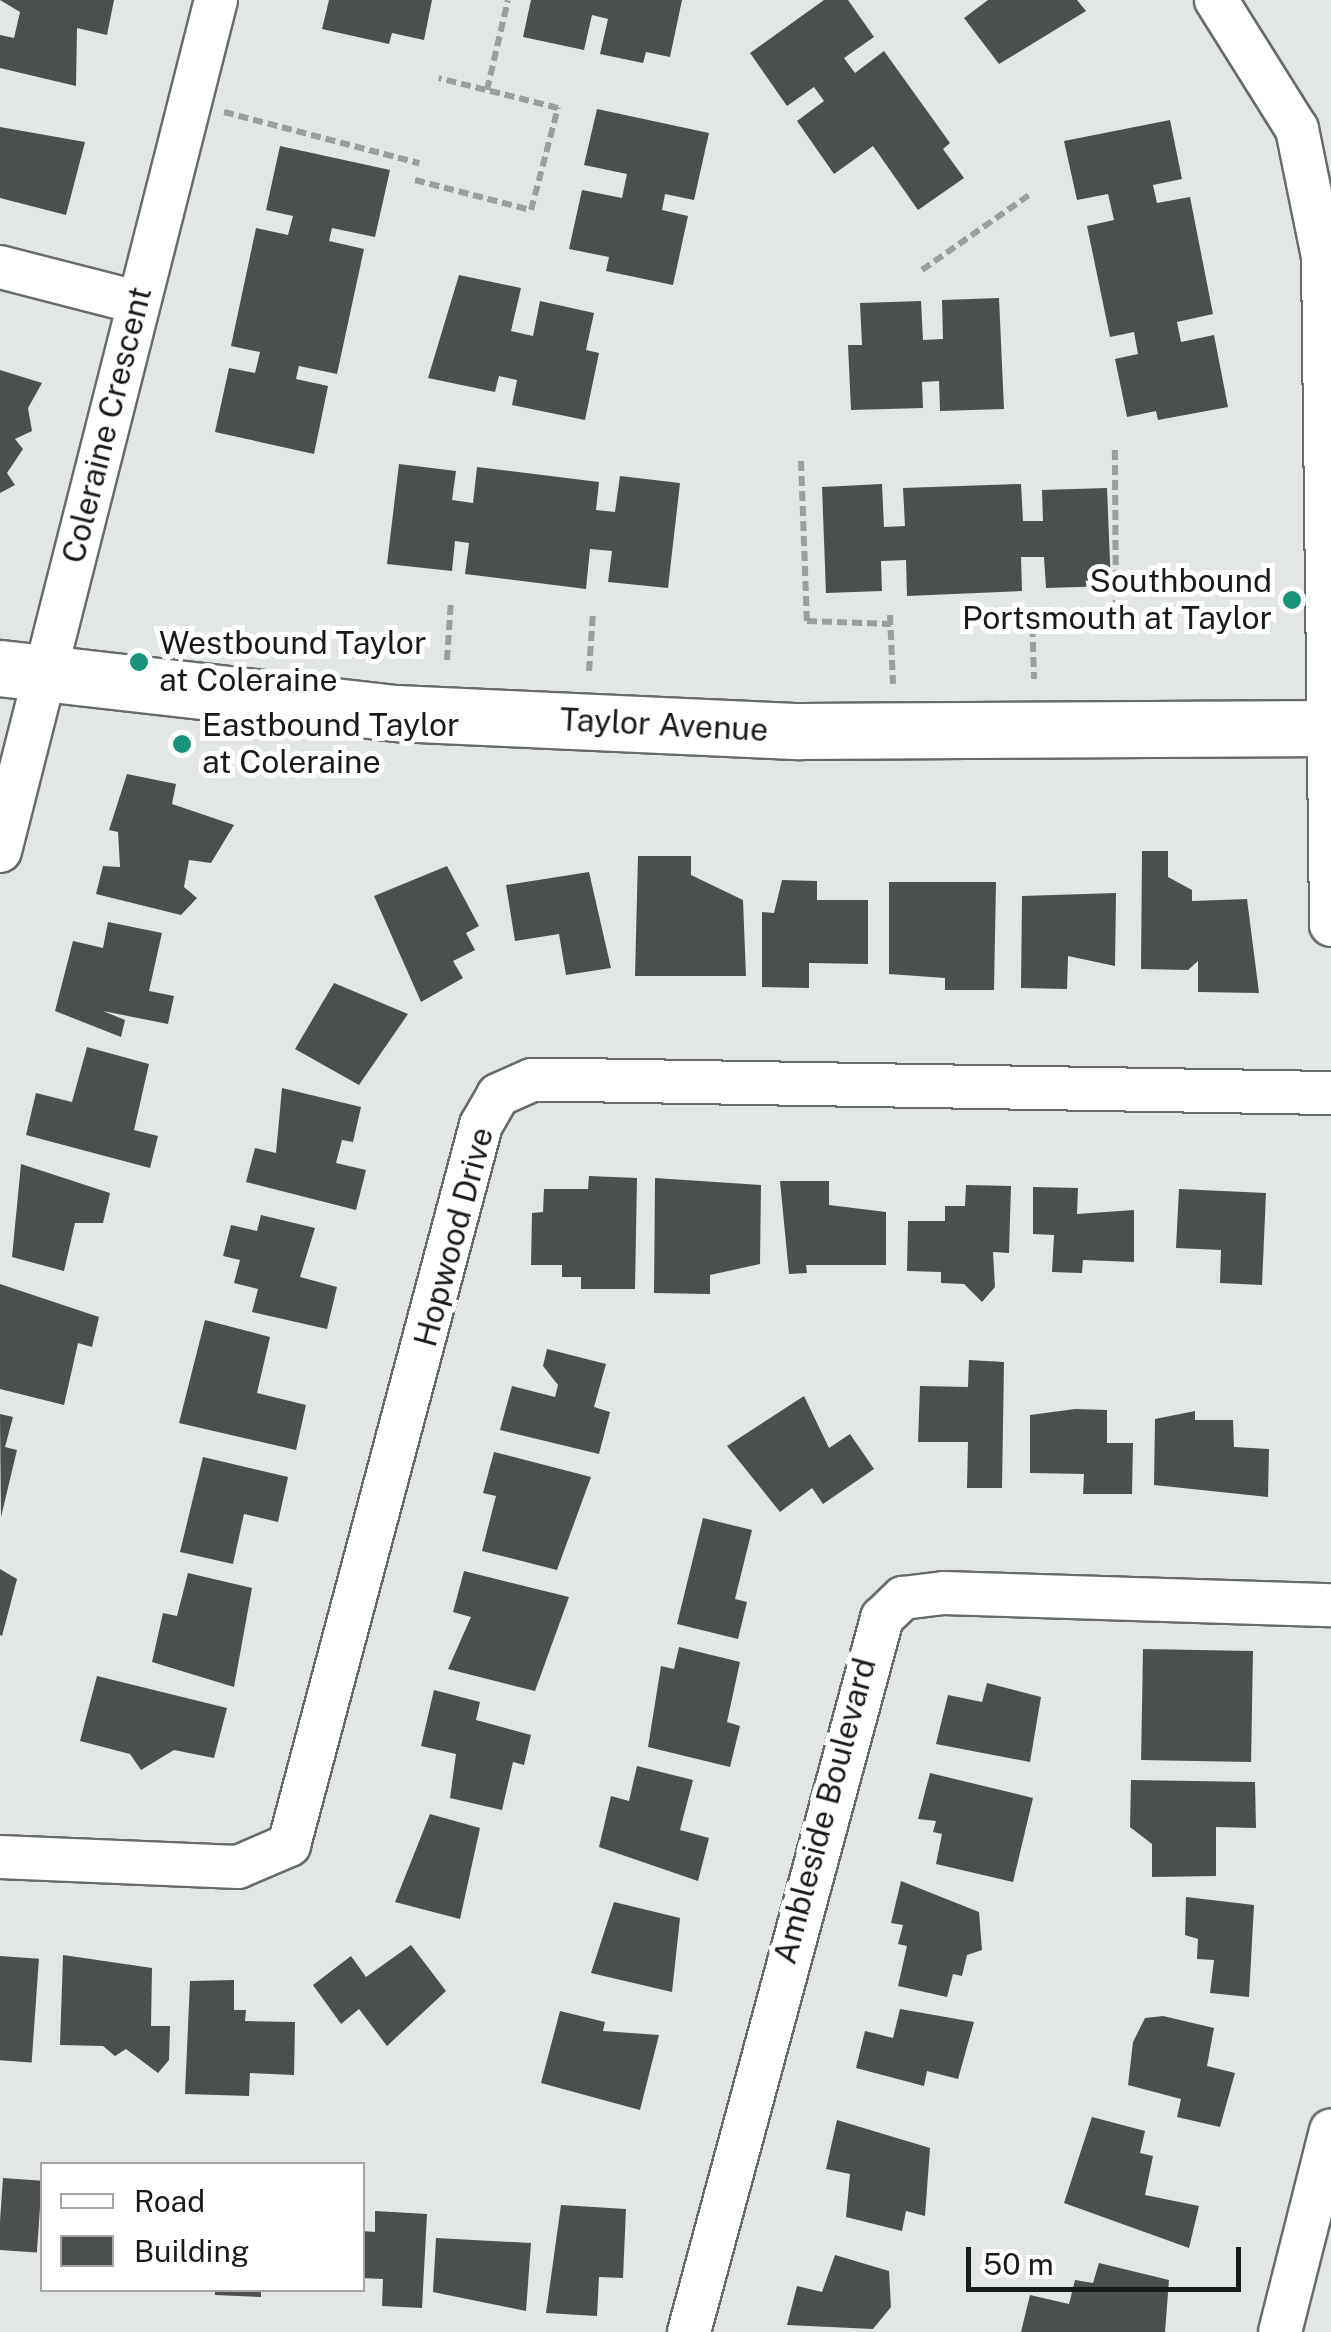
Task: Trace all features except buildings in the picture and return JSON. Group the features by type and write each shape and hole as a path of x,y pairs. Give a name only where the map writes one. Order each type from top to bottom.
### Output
{"street":[{"name":"Coleraine Crescent","path":"0,851 23,671 136,302 216,0"},
{"path":"1216,0 1297,130 1318,222 1331,925"},
{"path":"0,266 136,302"},
{"name":"Taylor Avenue","path":"23,671 396,712 780,730 1328,728"},
{"name":"Hopwood Drive","path":"0,1857 238,1867 289,1845 482,1124 498,1095 532,1080 1331,1093"},
{"name":"Ambleside Boulevard","path":"690,2332 882,1618 903,1598 944,1593 1331,1605"},
{"path":"1280,2332 1331,2130"}],"path":[{"path":"486,90 508,0"},
{"path":"415,180 531,210 558,108 439,78"},
{"path":"189,103 419,163"},
{"path":"922,270 1032,194"},
{"path":"1034,679 1032,616 1116,610 1115,450"},
{"path":"801,461 807,621 891,620 893,684"},
{"path":"447,660 451,600"},
{"path":"589,671 593,612"}],"place":[{"name":"Southbound Portsmouth at Taylor","path":"1292,600"},
{"name":"Westbound Taylor at Coleraine","path":"139,662"},
{"name":"Eastbound Taylor at Coleraine","path":"182,744"}]}
